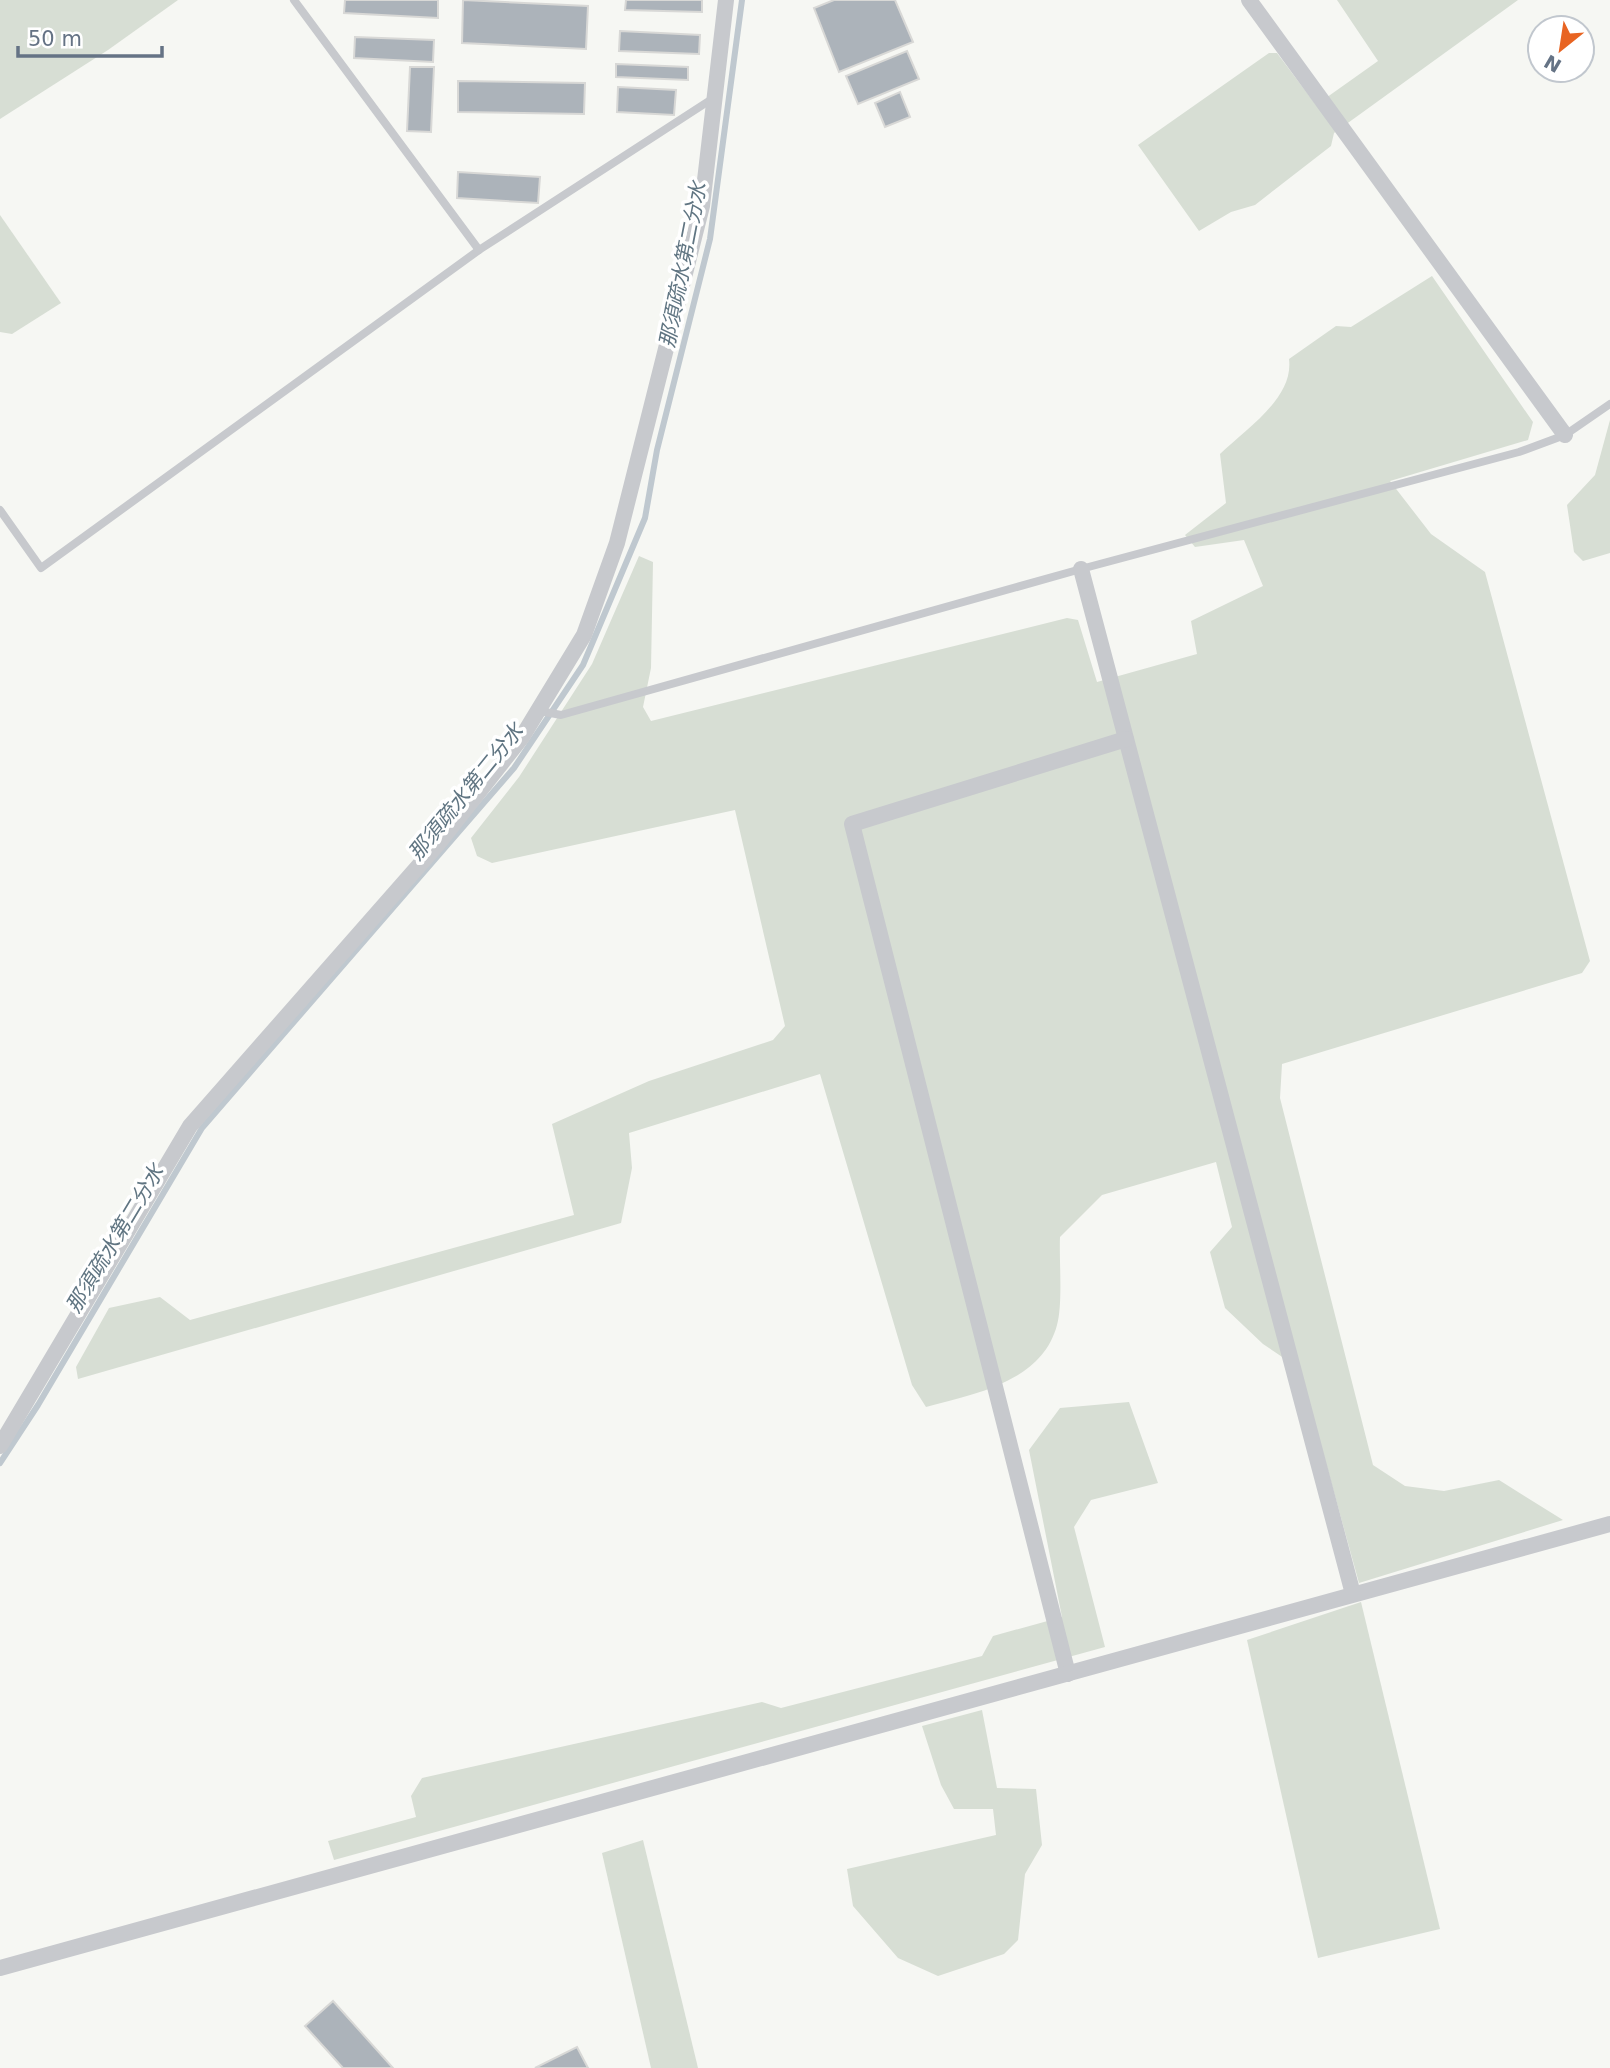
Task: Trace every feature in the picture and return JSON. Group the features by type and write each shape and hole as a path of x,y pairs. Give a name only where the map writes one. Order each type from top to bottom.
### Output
{"street":[{"path":"0,1446 190,1126 437,845 540,711 584,635 617,543 702,206 726,0"},
{"path":"1249,0 1565,435"},
{"path":"1081,569 1353,1594"},
{"path":"1068,1674 852,824 1126,739"},
{"path":"0,1968 1610,1524"}],"lane":[{"path":"294,0 480,250"},
{"path":"0,510 41,568 480,250 716,96"},
{"path":"540,711 561,715 1081,569 1506,455 1565,435 1610,404"}],"shaded area":[{"path":"0,0 178,0 108,50 0,119"},
{"path":"1337,0 1518,0 1334,133 1331,146 1255,205 1231,212 1199,231 1138,145 1269,53 1277,53 1316,105 1378,61"},
{"path":"0,215 61,303 12,334 0,332"},
{"path":"1432,276 1533,422 1528,440 1390,481 1431,534 1485,572 1590,961 1582,973 1282,1064 1280,1098 1373,1465 1405,1486 1444,1491 1499,1480 1563,1520 1359,1583 1300,1369 1263,1344 1225,1308 1210,1252 1232,1227 1216,1162 1102,1195 1060,1237 1059,1316 1049,1344 1037,1360 1022,1373 1004,1382 965,1397 926,1407 912,1385 820,1074 629,1133 632,1168 621,1223 78,1379 76,1367 109,1308 160,1297 190,1320 574,1215 552,1124 649,1081 773,1040 785,1026 735,810 492,863 477,856 471,838 519,777 592,664 639,556 653,562 651,668 643,707 651,721 1067,618 1078,620 1097,682 1197,654 1191,621 1263,586 1244,540 1195,547 1185,535 1226,503 1220,454 1276,400 1289,373 1289,359 1336,326 1351,327"},
{"path":"1610,420 1610,553 1583,561 1574,552 1567,505 1595,475"},
{"path":"1129,1402 1158,1483 1091,1500 1074,1527 1105,1647 334,1860 328,1841 416,1817 411,1796 422,1778 762,1702 781,1708 982,1656 993,1636 1062,1617 1029,1450 1060,1408"},
{"path":"1361,1602 1440,1929 1318,1958 1247,1640"},
{"path":"982,1710 997,1788 1036,1789 1042,1845 1025,1874 1018,1940 1004,1954 938,1976 898,1958 853,1906 847,1869 996,1835 993,1809 954,1809 941,1785 922,1726"},
{"path":"643,1840 698,2068 651,2068 602,1853"}],"building":[{"path":"345,0 438,0 438,18 344,13"},
{"path":"463,0 588,6 586,49 462,43"},
{"path":"626,0 702,0 702,12 625,10"},
{"path":"834,0 895,0 913,42 839,72 814,8"},
{"path":"620,31 700,35 699,54 619,51"},
{"path":"355,37 434,40 433,62 354,58"},
{"path":"907,51 919,79 858,104 846,76"},
{"path":"616,64 688,67 688,80 616,77"},
{"path":"410,67 434,67 431,132 407,131"},
{"path":"458,81 585,83 584,114 458,112"},
{"path":"618,87 676,90 674,115 617,112"},
{"path":"900,92 910,117 885,127 875,103"},
{"path":"458,172 540,177 538,203 457,198"},
{"path":"333,2001 393,2068 343,2068 305,2026"},
{"path":"577,2047 588,2068 535,2068"}],"waterway":[{"name":"那須疏水第二分水","path":"0,1463 38,1405 202,1128 514,768 583,665 645,518 657,450 710,239 742,0"}]}
